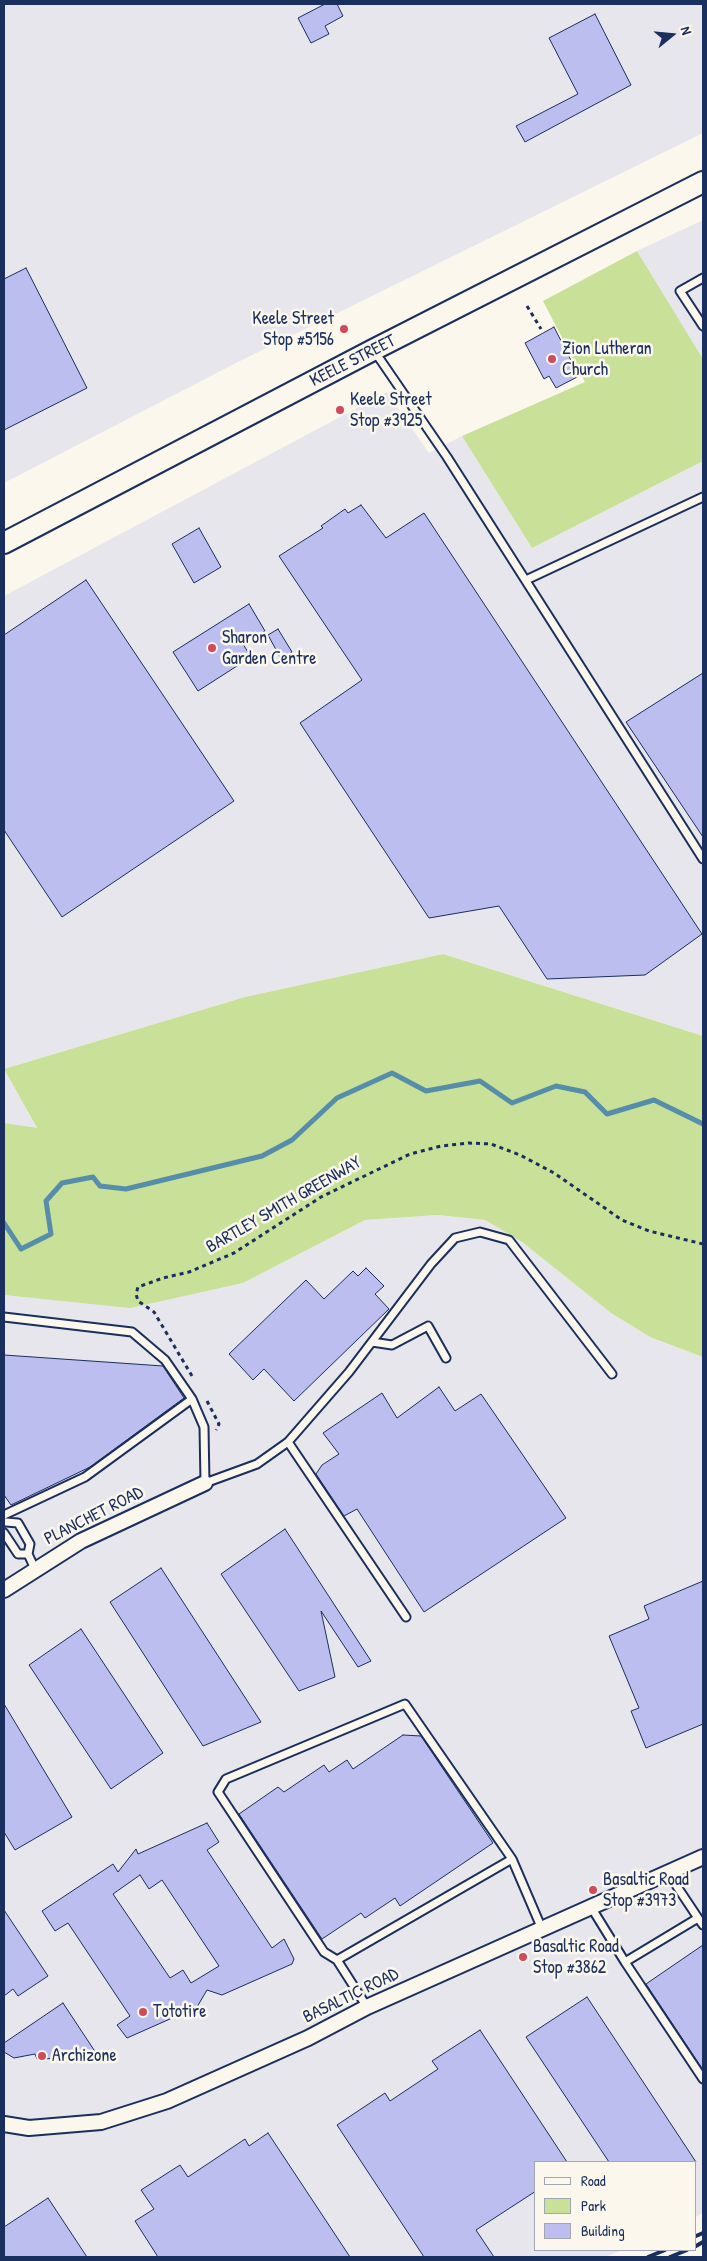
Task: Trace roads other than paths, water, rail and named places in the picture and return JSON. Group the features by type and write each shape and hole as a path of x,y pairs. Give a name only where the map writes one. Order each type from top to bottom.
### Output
{"main road":[{"name":"KEELE STREET","path":"4,543 373,350 703,182"}],"street":[{"name":"PLANCHET ROAD","path":"4,1590 81,1541 205,1482"},
{"name":"BASALTIC ROAD","path":"4,2124 29,2128 72,2126 101,2122 167,2101 308,2038 367,2007 703,1857"}],"lane":[{"path":"703,278 680,291 703,326"},
{"path":"373,350 447,457 703,859"},
{"path":"526,580 703,496"},
{"path":"4,1317 132,1332 165,1360 192,1398 204,1428 205,1482 257,1464 288,1442 372,1342 431,1264 455,1238 480,1232 509,1240 612,1374"},
{"path":"372,1342 392,1345 428,1326 446,1358"},
{"path":"4,1523 84,1477 192,1398"},
{"path":"288,1442 406,1616"},
{"path":"4,1523 18,1523 30,1544 28,1554 35,1569"},
{"path":"4,1523 18,1554 28,1554"},
{"path":"367,2007 337,1960 324,1952 218,1792 226,1779 405,1704 512,1860 542,1929"},
{"path":"337,1960 512,1860"},
{"path":"668,1873 703,1924"},
{"path":"591,1907 625,1962 703,2079"},
{"path":"625,1962 698,1918"}],"waterway":[{"path":"4,1223 21,1249 51,1234 46,1201 62,1183 93,1177 100,1186 126,1189 262,1156 292,1140 337,1098 392,1073 426,1091 480,1081 512,1103 556,1086 585,1092 607,1114 654,1100 703,1124"}],"railway":[{"path":"697,2236 703,2233"},
{"path":"697,2245 703,2242"},
{"path":"648,2257 663,2251"},
{"path":"670,2257 685,2251"}],"place":[{"name":"Keele Street Stop #5156","path":"344,329"},
{"name":"Zion Lutheran Church","path":"552,359"},
{"name":"Keele Street Stop #3925","path":"340,410"},
{"name":"Sharon Garden Centre","path":"212,648"},
{"name":"Basaltic Road Stop #3973","path":"593,1890"},
{"name":"Basaltic Road Stop #3862","path":"523,1957"},
{"name":"Tototire","path":"143,2012"},
{"name":"Archizone","path":"42,2056"}]}
